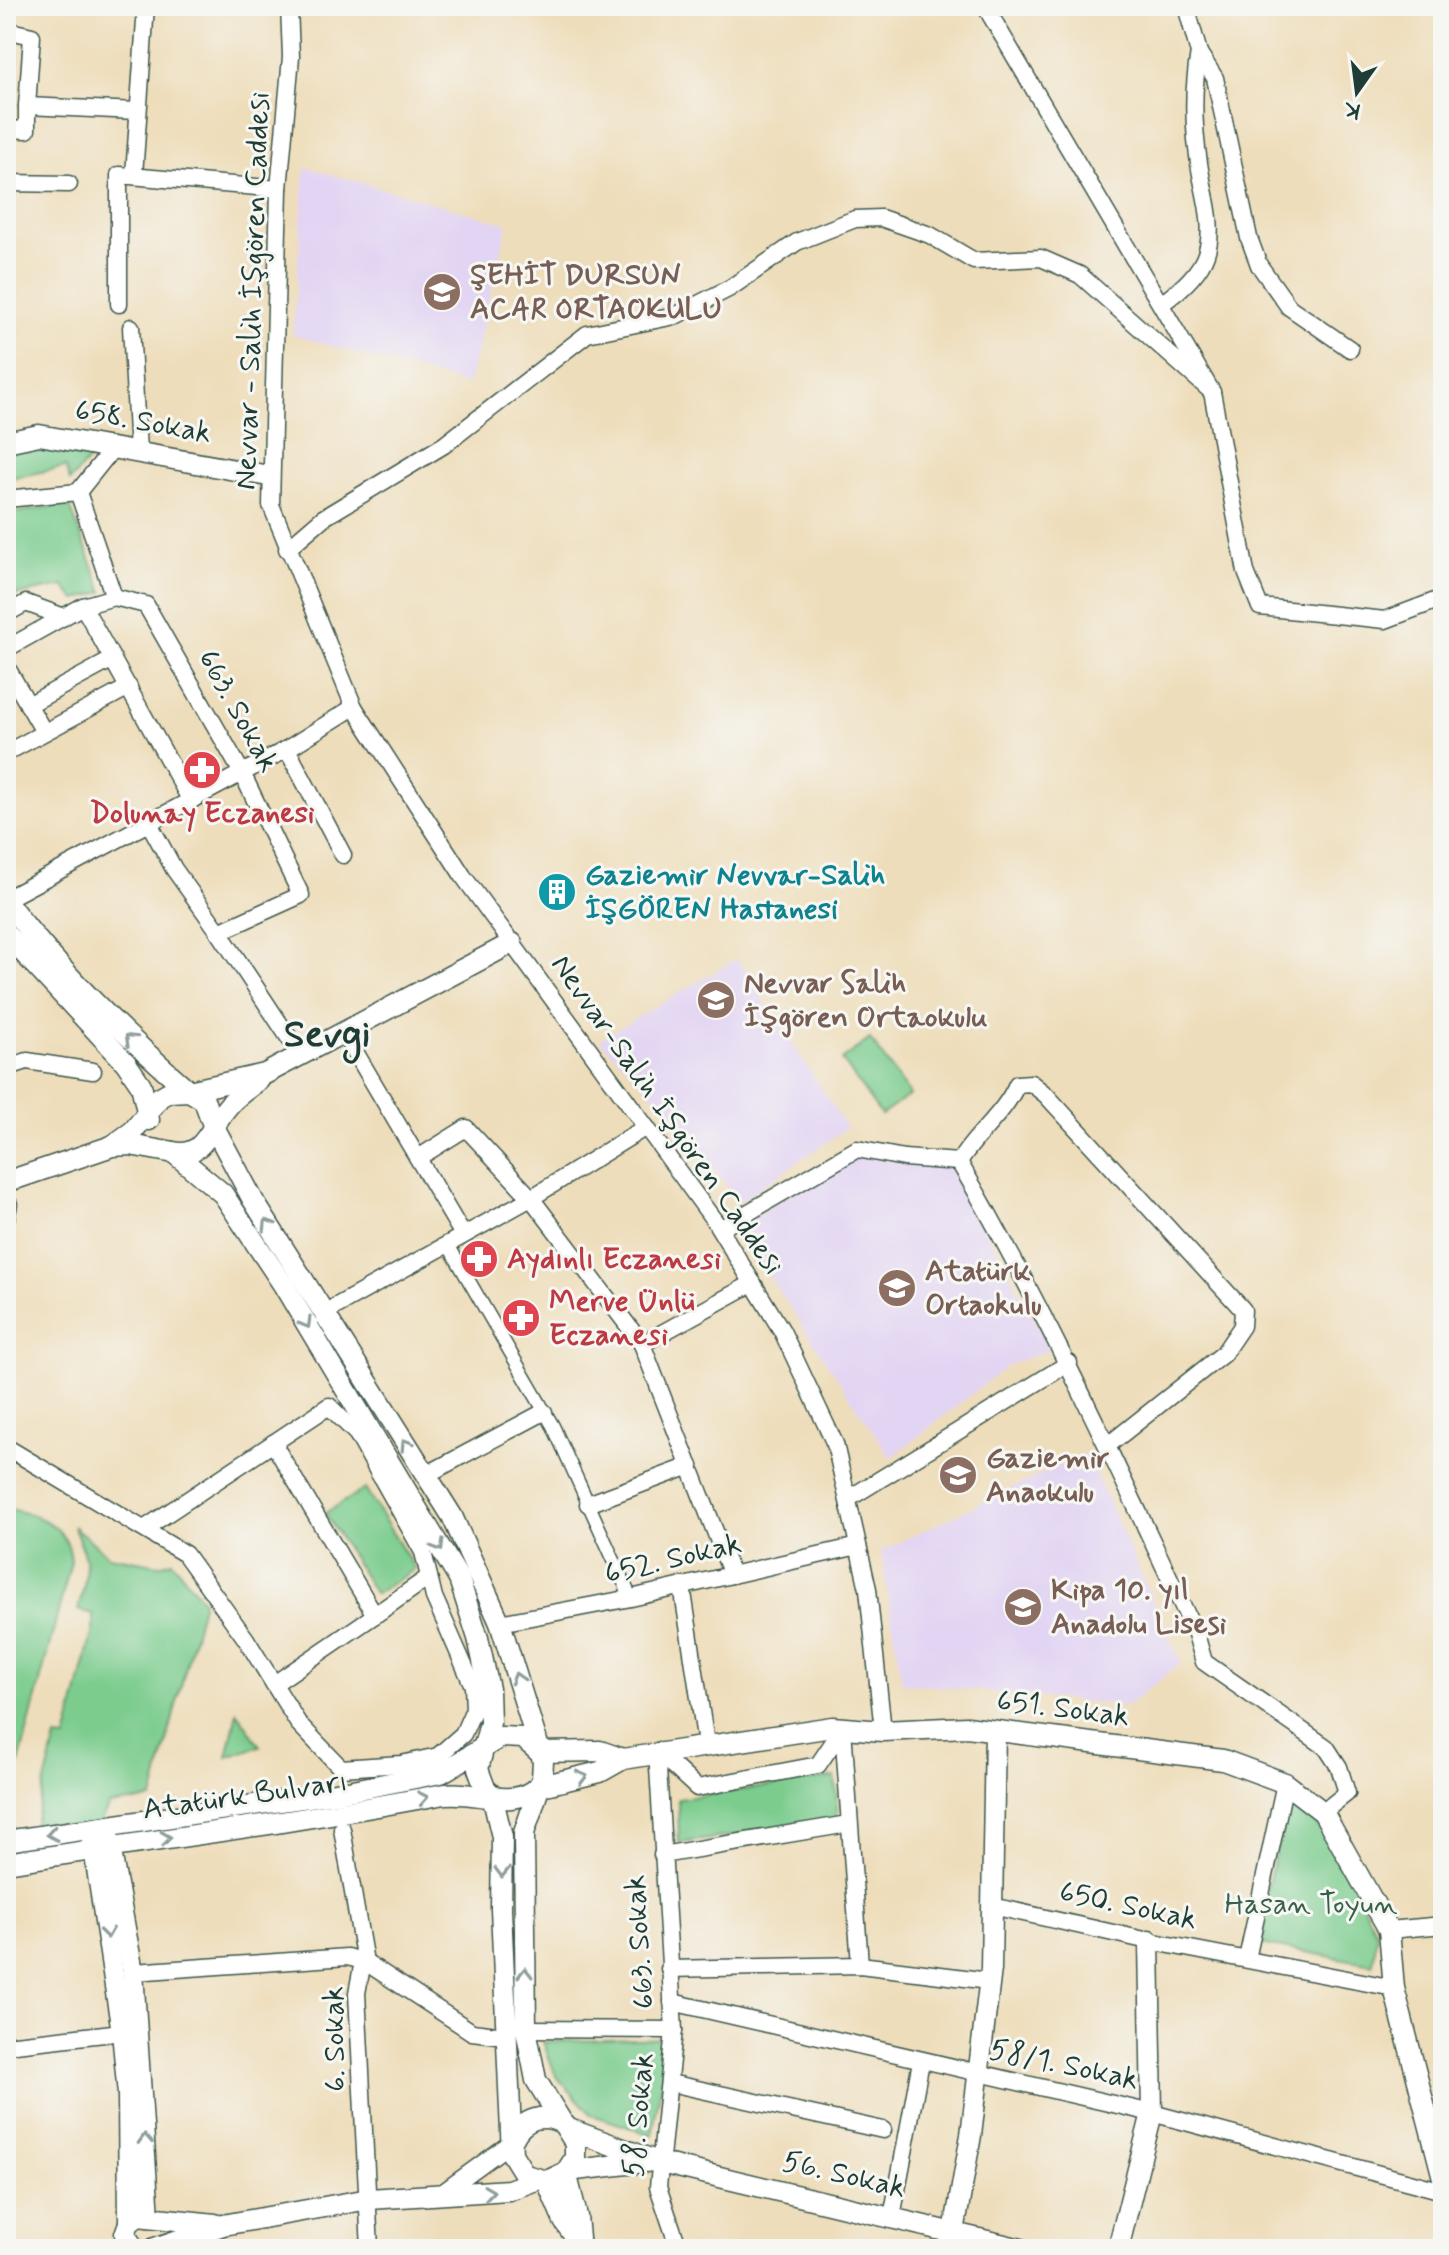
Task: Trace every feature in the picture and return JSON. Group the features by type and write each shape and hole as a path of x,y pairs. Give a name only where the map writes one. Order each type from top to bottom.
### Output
{"street":[{"path":"134,175 146,6"},
{"name":"Nevvar - Salih İşgören Caddesi","path":"289,6 291,57 279,189 269,476 271,505 354,707"},
{"path":"985,6 1212,392 1246,572 1260,607 1385,620 1443,598"},
{"path":"1186,6 1199,53 1215,78 1249,238 1259,265 1289,307 1350,349"},
{"path":"6,30 32,36 27,130 6,129"},
{"path":"1161,304 1196,271 1206,254 1210,226 1198,160 1192,92 1199,53"},
{"path":"27,106 137,111"},
{"path":"119,304 119,175 279,189"},
{"path":"6,183 69,184"},
{"path":"287,549 323,518 444,445 587,334 675,316 730,288 797,242 855,219 881,218 930,235 974,261 1041,258 1080,275 1212,392"},
{"path":"131,327 138,451"},
{"name":"658. Sokak","path":"6,442 39,435 269,476"},
{"path":"6,499 78,492 114,447"},
{"path":"6,649 83,606 114,597 78,492"},
{"name":"663. Sokak","path":"114,597 146,605 242,773 301,895 219,932"},
{"path":"6,614 26,603 64,617"},
{"path":"83,606 191,801"},
{"path":"28,705 113,659"},
{"path":"6,666 44,732"},
{"path":"6,753 129,687"},
{"path":"354,707 287,749 6,900 32,936 128,1038 209,1107 213,1125 253,1200 452,1516 500,1623 543,1770 524,1833 526,2029 536,2080 567,2127 576,2148 554,2176"},
{"name":"Nevvar-Salih İşgören Caddesi","path":"354,707 463,876 720,1229 782,1331 835,1444 868,1589 883,1731"},
{"path":"287,749 343,855"},
{"path":"149,823 174,869 301,1056"},
{"path":"6,934 126,1063 141,1085 156,1143 174,1153 223,1194 284,1286 459,1579 478,1638 489,1689 490,1723 478,1769 480,1779 492,1795 502,1837 505,2036 517,2168 554,2176 577,2216 579,2244"},
{"path":"6,1179 15,1179 112,1146 145,1147 174,1153 200,1148 230,1103 265,1074 512,943"},
{"path":"344,1033 463,1235"},
{"path":"6,1068 27,1061 93,1071"},
{"path":"112,1146 150,1114 160,1097 169,1092 189,1091 265,1074"},
{"path":"959,1162 971,1141 1009,1102 1017,1084 1023,1080 1031,1083 1046,1095 1243,1310 1242,1326 1223,1354 1107,1446"},
{"path":"324,1313 531,1198 646,1127"},
{"path":"418,1158 466,1128 531,1198 642,1344 732,1575"},
{"path":"720,1229 857,1149 904,1158 959,1162"},
{"path":"959,1162 1021,1269 1069,1363 1196,1634 1204,1662 1326,1747 1339,1767 1347,1793 1323,1812"},
{"path":"447,1243 544,1412 631,1598"},
{"path":"642,1344 753,1283"},
{"path":"848,1499 1069,1363"},
{"path":"144,1529 346,1394"},
{"path":"6,1447 185,1554 298,1723 341,1768 401,1764 438,1756 463,1734 474,1709 473,1686 434,1597 423,1552 357,1434 329,1406"},
{"path":"426,1475 544,1412"},
{"path":"273,1443 375,1615"},
{"path":"588,1504 690,1466"},
{"name":"652. Sokak","path":"500,1623 631,1598 858,1546"},
{"path":"274,1684 429,1577"},
{"path":"682,1586 706,1744"},
{"name":"651. Sokak","path":"623,1759 706,1744 843,1728 883,1731 967,1727 1223,1760 1285,1783 1323,1812 1389,1930 1394,1988 1442,2170"},
{"path":"657,1751 697,1788 818,1765 843,1728"},
{"path":"843,1728 860,1965"},
{"path":"953,2240 989,1981 995,1731"},
{"name":"Atatürk Bulvarı","path":"6,1863 100,1837 441,1773 501,1737 512,1736 533,1744 539,1752"},
{"path":"539,1752 600,1751 623,1759"},
{"name":"663. Sokak","path":"526,2029 674,2030 657,1751"},
{"name":"Atatürk Bulvarı","path":"6,1841 100,1837 347,1813 448,1793 492,1795 511,1800 530,1794 537,1787 600,1772 623,1759"},
{"path":"1247,1959 1285,1783"},
{"path":"662,1855 848,1824"},
{"name":"6. Sokak","path":"342,1829 364,1961 357,1993 370,2249"},
{"path":"100,1837 133,1972 152,2218 162,2234 154,2248"},
{"path":"100,1837 128,2095 129,2241"},
{"name":"650. Sokak","path":"992,1906 1149,1941 1394,1988"},
{"path":"1389,1930 1443,1925"},
{"path":"1118,2249 1152,2113 1149,1941"},
{"path":"133,1972 334,1956 364,1961 472,2032 505,2036"},
{"path":"669,1969 860,1965 989,1981"},
{"name":"58/1. Sokak","path":"672,2002 1152,2113 1443,2191"},
{"name":"58. Sokak","path":"674,2030 670,2083 657,2162 658,2187 679,2249"},
{"path":"6,2045 122,2032"},
{"path":"892,2217 921,2061"},
{"path":"670,2083 883,2130"},
{"path":"442,2193 513,2140 521,2126 533,2119 552,2118 567,2127"},
{"name":"56. Sokak","path":"567,2127 657,2162 892,2217 953,2240 1021,2249"},
{"name":"56. Sokak","path":"223,2225 369,2199 484,2193 554,2176 657,2162"},
{"path":"129,2241 138,2216 223,2225"},
{"path":"154,2248 223,2225"}],"shaded area":[{"path":"305,167 508,224 468,385 293,335"},
{"path":"737,959 847,1128 739,1202 672,1113 599,1040"},
{"name":"Atatürk Ortaokulu","path":"855,1156 951,1167 1050,1349 1007,1366 891,1458 736,1227"},
{"name":"Kipa 10. yıl Anadolu Lisesi","path":"1086,1453 1181,1663 1127,1706 902,1683 881,1551"}],"green space":[{"path":"33,446 94,454 70,481 66,467 6,479 6,454"},
{"path":"69,504 103,592 76,600 64,586 16,595 6,573 6,514"},
{"path":"870,1039 910,1095 881,1115 842,1060"},
{"path":"365,1489 415,1569 375,1594 325,1513"},
{"path":"6,1508 50,1523 64,1538 71,1562 11,1794 6,1802"},
{"path":"73,1526 109,1556 159,1565 172,1561 203,1601 152,1799 109,1805 100,1823 32,1834 56,1738 66,1739 93,1629 93,1614 78,1610 86,1568"},
{"path":"237,1712 260,1746 227,1757"},
{"path":"835,1777 838,1822 679,1843 678,1799"},
{"name":"Hasan Toyun","path":"1291,1786 1341,1859 1377,1934 1373,1964 1254,1943"},
{"path":"662,2038 666,2059 652,2135 592,2115 556,2076 543,2042"}],"place":[{"name":"ŞEHİT DURSUN ACAR ORTAOKULU","path":"442,292"},
{"name":"Dolunay Eczanesi","path":"202,770"},
{"name":"Gaziemir Nevvar-Salih İŞGÖREN Hastanesi","path":"557,892"},
{"name":"Nevvar Salih İşgören Ortaokulu","path":"716,1000"},
{"name":"Aydınlı Eczanesi","path":"479,1259"},
{"name":"Atatürk Ortaokulu","path":"897,1288"},
{"name":"Merve Ünlü Eczanesi","path":"521,1318"},
{"name":"Gaziemir Anaokulu","path":"958,1475"},
{"name":"Kipa 10. yıl Anadolu Lisesi","path":"1023,1607"}],"district":[{"name":"Sevgi","path":"327,1035"}]}
